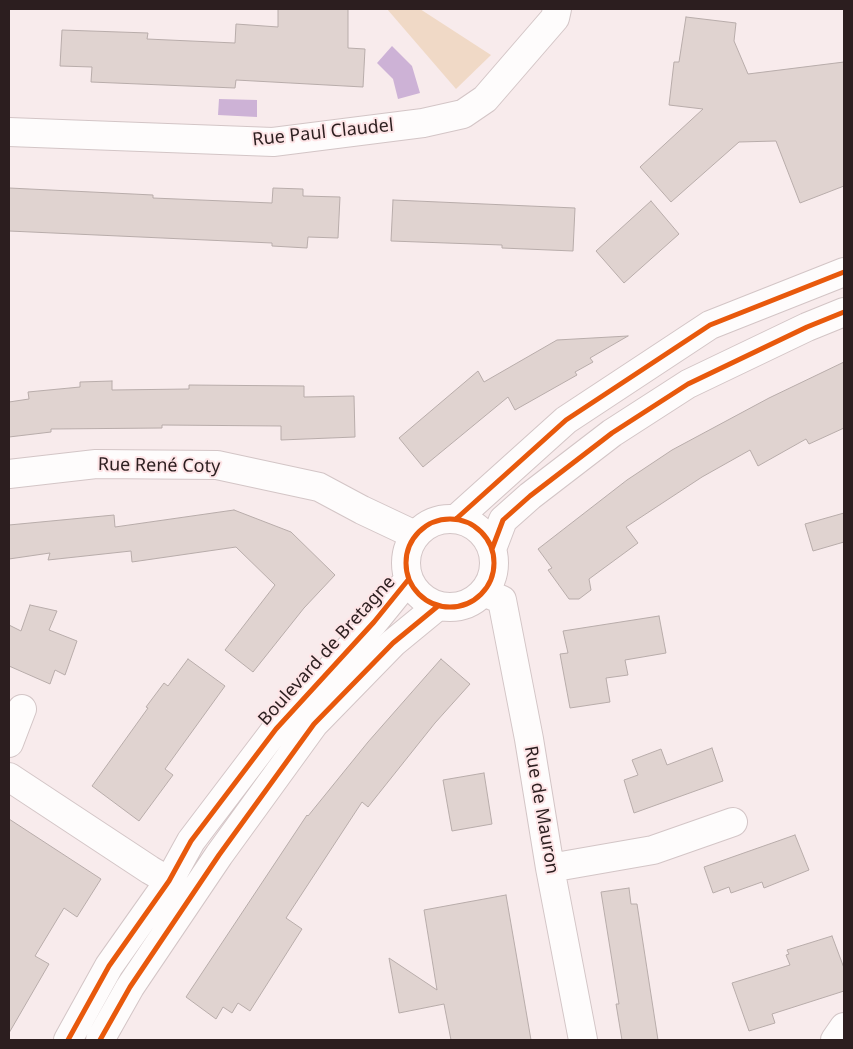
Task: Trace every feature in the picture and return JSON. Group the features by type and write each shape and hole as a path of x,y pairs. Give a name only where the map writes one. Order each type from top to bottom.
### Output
{"main road":[{"name":"Rue Paul Claudel","path":"9,132 273,142 423,123 455,116 463,114 485,99 555,18 557,9"},
{"path":"456,519 566,420 710,325 844,272"},
{"path":"492,549 503,520 530,496 612,433 688,384 807,327 844,312"},
{"name":"Rue René Coty","path":"9,474 96,464 217,465 319,487 415,535"},
{"path":"456,519 478,529 492,549 494,564 491,579 484,592 474,600 451,608 438,606 426,601 416,592 408,580 406,557 415,535 427,526 441,520 456,519"},
{"name":"Boulevard de Bretagne","path":"68,1040 109,966 169,881 191,841 276,729 374,622 408,580"},
{"name":"Rue de Mauron","path":"484,592 502,600 583,1040"},
{"path":"100,1040 130,987 213,864 314,724 393,643 438,606"},
{"path":"9,743 22,709"},
{"path":"9,777 169,881"},
{"path":"550,868 653,850 733,822"},
{"path":"835,1040 844,1027"}],"shaded area":[{"path":"387,9 420,9 491,55 456,89"},
{"path":"392,46 412,66 420,93 398,99 393,79 377,63"},
{"path":"219,99 257,100 257,117 218,115"}],"building":[{"path":"278,9 348,9 348,48 365,49 363,87 236,80 235,88 91,82 92,67 60,66 62,30 148,33 147,39 235,43 236,24 278,27"},
{"path":"686,17 736,23 734,41 748,74 844,62 844,186 800,203 776,141 739,142 671,202 640,167 703,109 669,105 674,62 679,62"},
{"path":"9,188 153,195 153,198 272,203 273,188 303,189 303,196 340,197 338,238 308,237 307,248 272,246 272,243 9,231"},
{"path":"393,200 575,208 573,251 502,248 502,245 391,241"},
{"path":"651,201 679,234 624,283 596,251"},
{"path":"628,336 590,358 593,362 575,372 577,375 515,410 508,397 423,467 399,438 478,371 484,382 557,340"},
{"path":"844,362 844,428 809,444 806,439 758,466 750,450 702,477 626,527 638,543 589,579 591,590 579,599 569,599 548,570 552,568 538,549 627,480 672,450 769,398"},
{"path":"112,381 112,390 189,389 189,385 304,386 304,397 354,396 355,437 281,440 281,426 162,425 162,428 51,429 51,432 9,437 9,402 29,399 28,392 80,387 80,382"},
{"path":"234,510 291,532 335,575 304,608 253,672 225,650 275,585 236,547 132,562 131,551 48,560 50,553 9,559 9,525 114,515 115,527"},
{"path":"844,513 844,542 813,551 805,524"},
{"path":"30,605 57,611 49,630 77,641 65,675 55,670 50,684 9,666 9,625 21,631"},
{"path":"659,616 666,653 625,660 628,675 606,678 610,702 570,708 560,654 568,653 563,631"},
{"path":"188,659 225,686 165,769 173,775 139,821 92,786 164,683 168,686"},
{"path":"441,659 470,684 435,723 368,807 362,802 286,918 302,929 250,1011 238,1003 232,1013 223,1007 216,1019 186,997 307,815"},
{"path":"712,748 723,781 634,813 624,780 638,775 632,760 661,749 667,765"},
{"path":"484,773 492,824 452,831 443,780"},
{"path":"9,819 101,879 77,917 64,908 35,956 49,964 9,1033"},
{"path":"795,835 809,870 764,888 762,882 731,893 729,887 713,893 704,867"},
{"path":"629,888 631,904 637,904 658,1040 622,1040 616,1004 619,1004 601,892"},
{"path":"506,895 531,1040 451,1040 444,1004 399,1013 389,958 437,990 424,910"},
{"path":"832,936 844,968 844,991 772,1014 775,1023 749,1031 732,983 790,965 786,955 789,954 787,950"}],"cycle path":[{"path":"456,519 566,420 710,325 844,272"},
{"path":"492,549 503,520 530,496 612,433 688,384 807,327 844,312"},
{"path":"450,519 467,522 481,532 491,546 494,563 491,580 481,594 467,604 450,607 433,604 419,594 409,580 406,563 409,546 419,532 433,522 450,519"},
{"path":"68,1040 109,966 169,881 191,841 276,729 374,622 408,580"},
{"path":"100,1040 130,987 219,855 314,724 393,643 438,606"}]}
